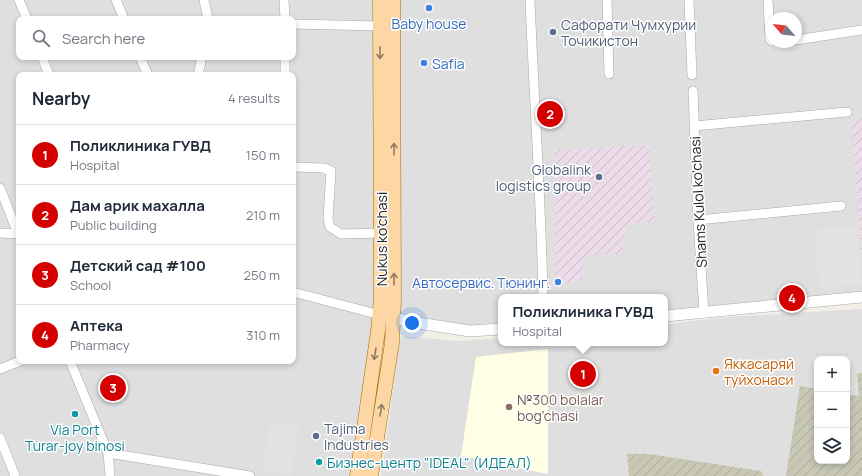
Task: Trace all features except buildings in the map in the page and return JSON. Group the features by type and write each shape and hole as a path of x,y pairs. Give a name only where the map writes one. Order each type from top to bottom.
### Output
{"main road":[{"name":"Nukus ko'chasi","path":"371,476 392,343 381,298 380,0"},
{"name":"Nukus ko'chasi","path":"357,476 386,317 394,249 393,0"}],"street":[{"path":"19,0 26,16"},
{"path":"116,0 123,16"},
{"path":"204,0 207,16"},
{"path":"284,0 285,16"},
{"path":"530,0 538,177 542,220 544,294"},
{"path":"607,0 610,74"},
{"path":"689,0 692,75"},
{"path":"768,0 769,12"},
{"path":"296,24 380,26"},
{"path":"802,39 862,30"},
{"path":"43,60 48,72"},
{"path":"141,60 147,72"},
{"path":"199,72 201,60"},
{"path":"285,60 285,72"},
{"name":"Shams Kulol ko'chasi","path":"693,91 698,220 704,313"},
{"path":"694,126 847,112"},
{"path":"296,167 324,168 331,171 328,218 330,227 341,234 381,233"},
{"path":"0,188 16,229"},
{"path":"698,220 841,206"},
{"path":"0,233 16,234"},
{"path":"296,293 386,317 418,323 470,331 498,329"},
{"path":"668,316 862,297"},
{"path":"0,369 16,363"},
{"path":"71,364 108,453 110,476"},
{"path":"0,438 15,476"},
{"path":"108,453 250,476"}],"shaded area":[{"path":"0,0 380,0 381,298 357,476 0,476"},
{"path":"393,0 862,0 862,297 668,316 668,294 498,294 498,329 393,318"},
{"path":"862,114 862,258 851,120 859,120"},
{"path":"649,145 654,221 627,225 621,254 584,256 583,282 555,284 555,150"},
{"path":"857,226 862,284 819,288 814,230"},
{"path":"862,309 862,476 381,476 400,340 402,336 458,341 498,338 498,346 668,346 668,324 728,317"},
{"name":"№300 bolalar bog'chasi","path":"548,349 548,474 461,456 476,357"},
{"path":"862,373 862,476 786,476 800,386 814,388 814,464 850,464 850,394 859,396 857,374"},
{"path":"270,421 299,426 291,476 263,471"},
{"path":"627,454 649,454 761,471 764,476 629,476"}],"place":[{"name":"Baby house","path":"429,8"},
{"name":"Сафорати Чумхурии Точикистон","path":"553,32"},
{"name":"Safia","path":"424,63"},
{"name":"Дам арик махалла","path":"550,114"},
{"name":"Globalink logistics group","path":"599,177"},
{"name":"Автосервис. Тюнинг.","path":"558,282"},
{"name":"Аптека","path":"792,298"},
{"name":"Яккасаряй туйхонаси","path":"716,371"},
{"name":"Поликлиника ГУВД","path":"583,374"},
{"name":"Детский сад #100","path":"113,388"},
{"name":"№300 bolalar bog'chasi","path":"509,407"},
{"name":"Via Port Turar-joy binosi","path":"75,414"},
{"name":"Tajima Industries","path":"316,436"},
{"name":"Бизнес-центр \"IDEAL\" (ИДЕАЛ)","path":"319,462"}]}
